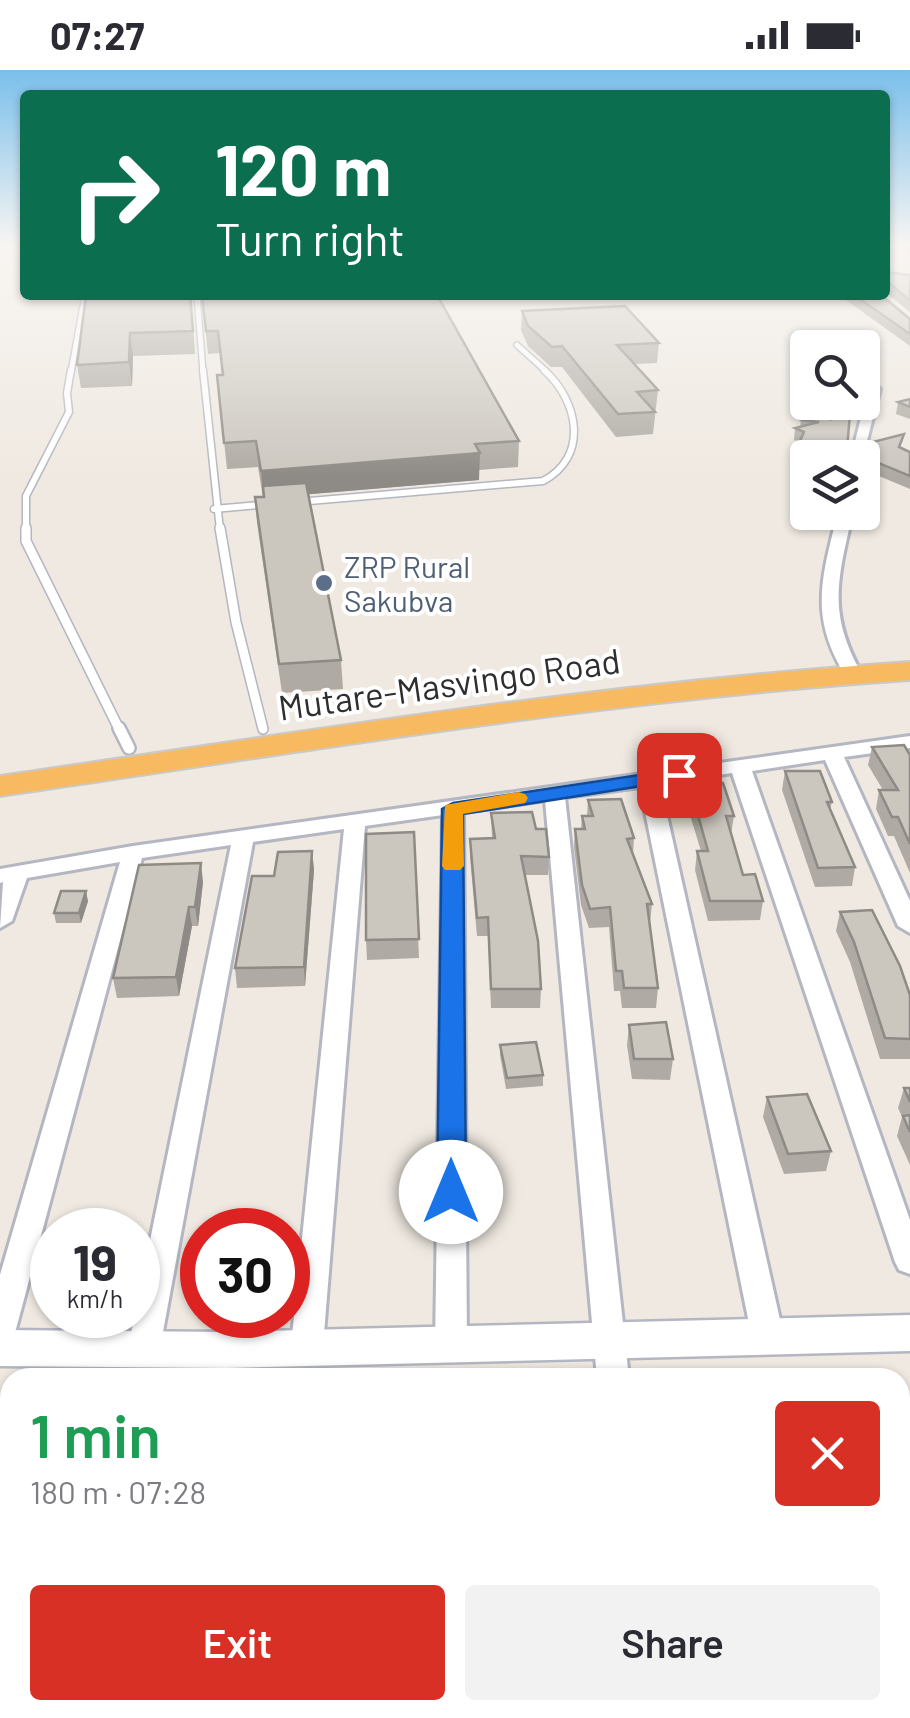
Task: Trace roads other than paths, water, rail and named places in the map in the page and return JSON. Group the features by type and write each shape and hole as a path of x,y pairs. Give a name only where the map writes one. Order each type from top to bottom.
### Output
{"highway":[{"name":"Mutare-Masvingo Road","path":"6,782 910,655"},
{"name":"Mutare-Masvingo Road","path":"6,782 129,748 626,679 848,666 910,671"}],"street":[{"path":"842,530 826,599 828,626 848,666"},
{"path":"0,921 9,875 133,853 910,742"},
{"path":"832,753 910,926"},
{"path":"740,766 910,1262"},
{"path":"649,779 767,1333"},
{"path":"554,792 612,1359"},
{"path":"451,1346 453,809"},
{"path":"307,1346 355,822"},
{"path":"144,1348 242,837"},
{"path":"0,1329 133,853"},
{"path":"0,1348 91,1364 144,1348 307,1346 451,1346 612,1359 767,1333 910,1333"}],"lane":[{"path":"79,323 67,393 69,412 26,496 26,541 129,748"},
{"path":"199,323 214,509 250,687 263,729"},
{"path":"292,502 543,481 562,471 573,454 571,406 558,382 518,345"},
{"path":"214,509 272,504"}],"place":[{"name":"ZRP Rural Sakubva","path":"324,583"}]}
